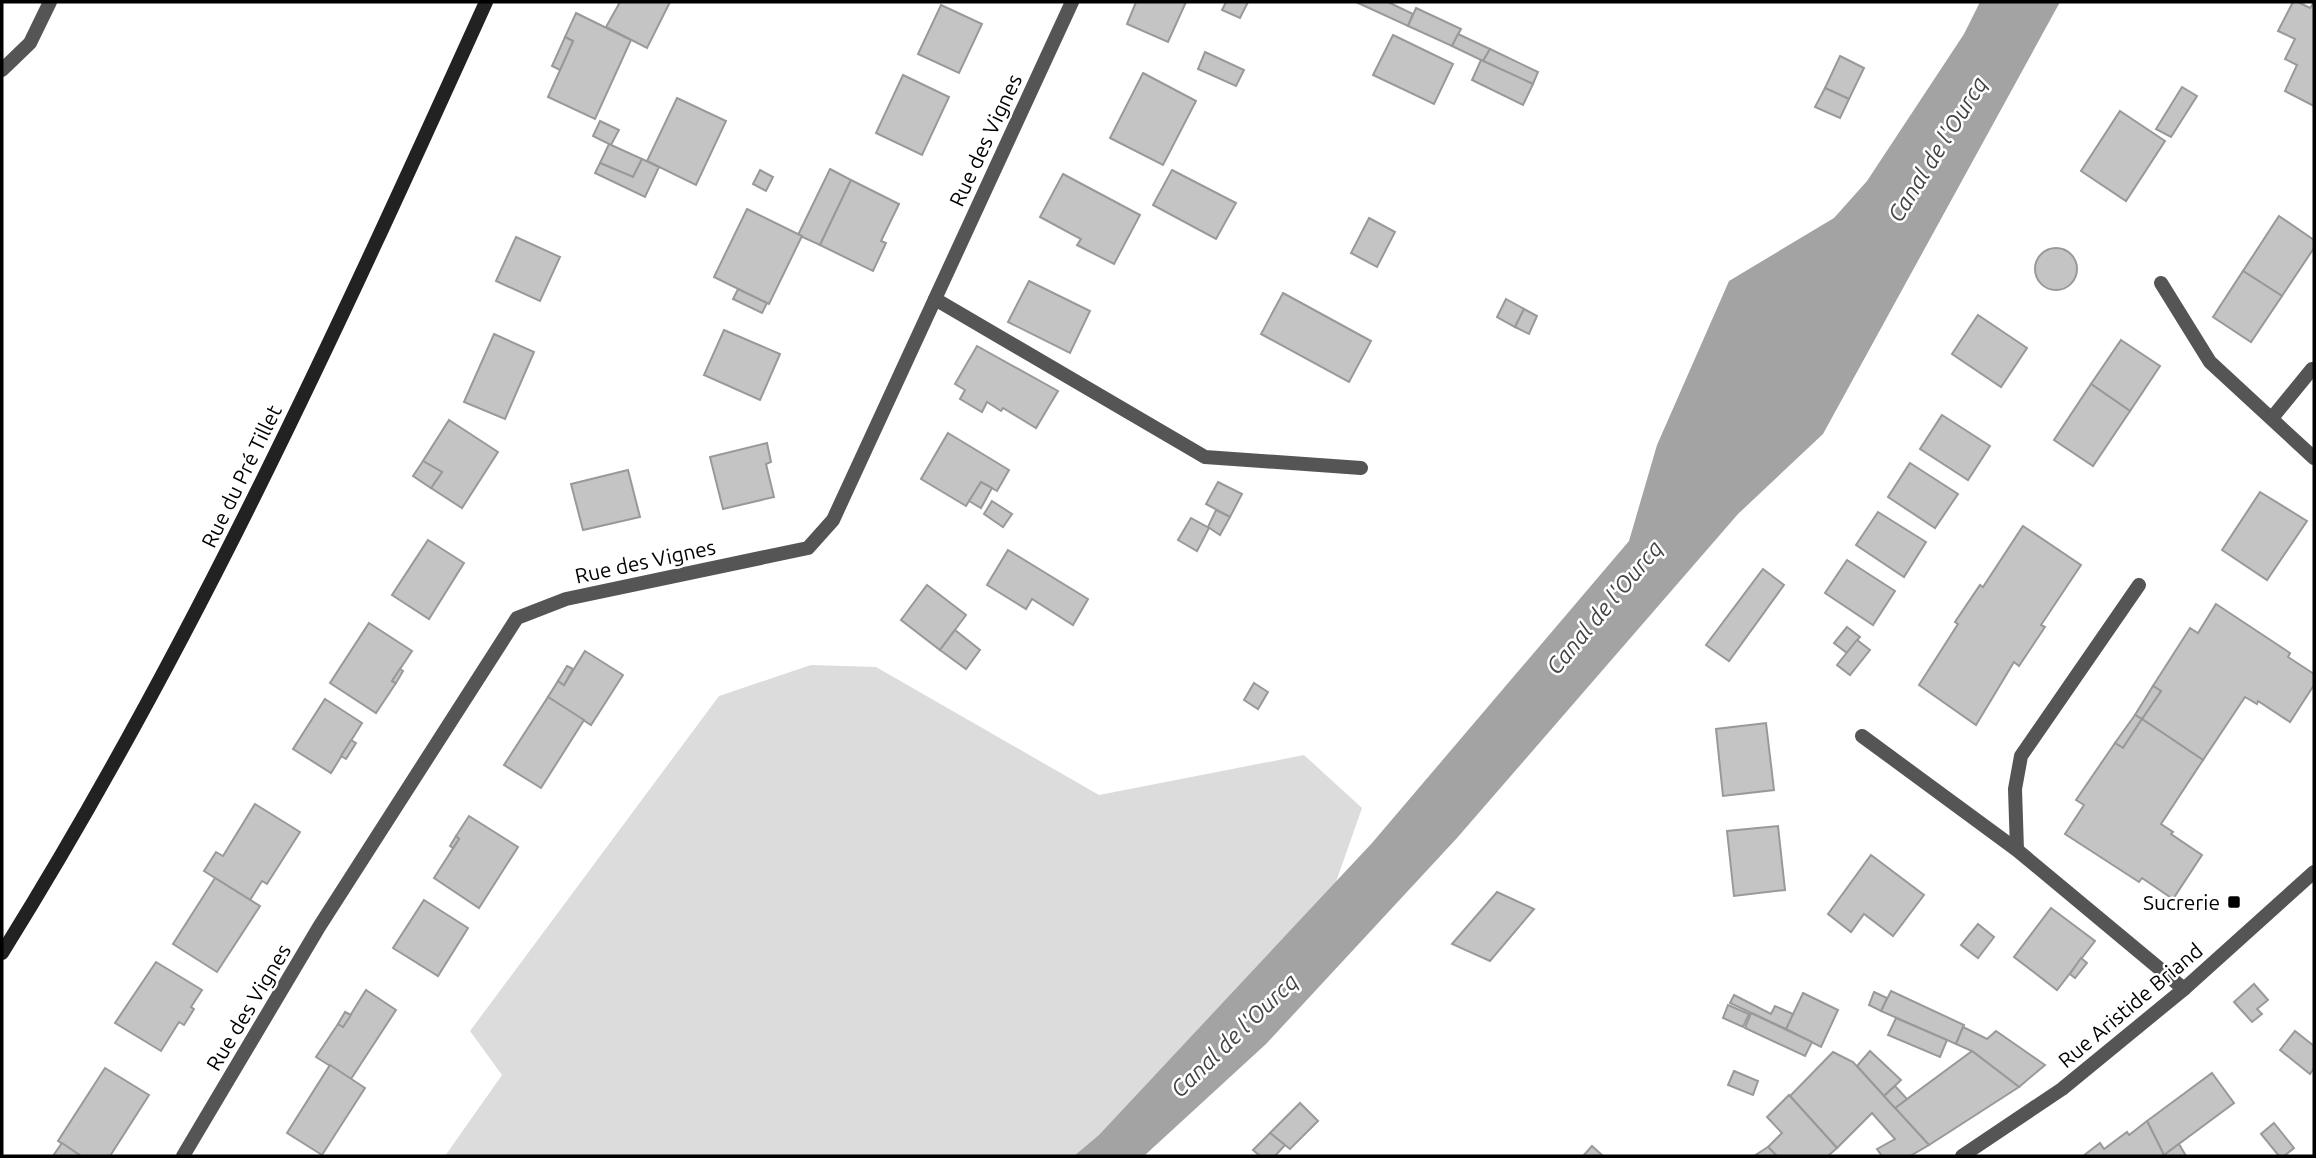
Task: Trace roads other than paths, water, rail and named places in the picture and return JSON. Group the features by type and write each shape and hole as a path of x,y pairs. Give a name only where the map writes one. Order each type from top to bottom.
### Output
{"street":[{"path":"2,70 30,43 50,2"},
{"name":"Rue du Pré Tillet","path":"2,953 106,779 178,648 262,484 486,2"},
{"name":"Rue des Vignes","path":"183,1156 319,927 517,618 566,599 808,548 832,520 1072,2"},
{"path":"2161,284 2210,362 2314,458"},
{"path":"934,299 1205,457 1361,468"},
{"path":"2272,418 2312,369"},
{"path":"2017,850 2015,789 2021,756 2139,584"},
{"path":"1862,736 2017,850 2184,989"},
{"name":"Rue Aristide Briand","path":"1962,1156 2062,1089 2184,989 2314,872"}],"water":[{"name":"Canal de l'Ourcq","path":"1980,2 2060,2 1823,434 1738,514 1457,838 1266,1044 1144,1156 1074,1156 1099,1135 1372,843 1629,541 1657,445 1729,281 1834,218 1867,181 1964,34"}],"place":[{"name":"Sucrerie","path":"2234,902"}]}
